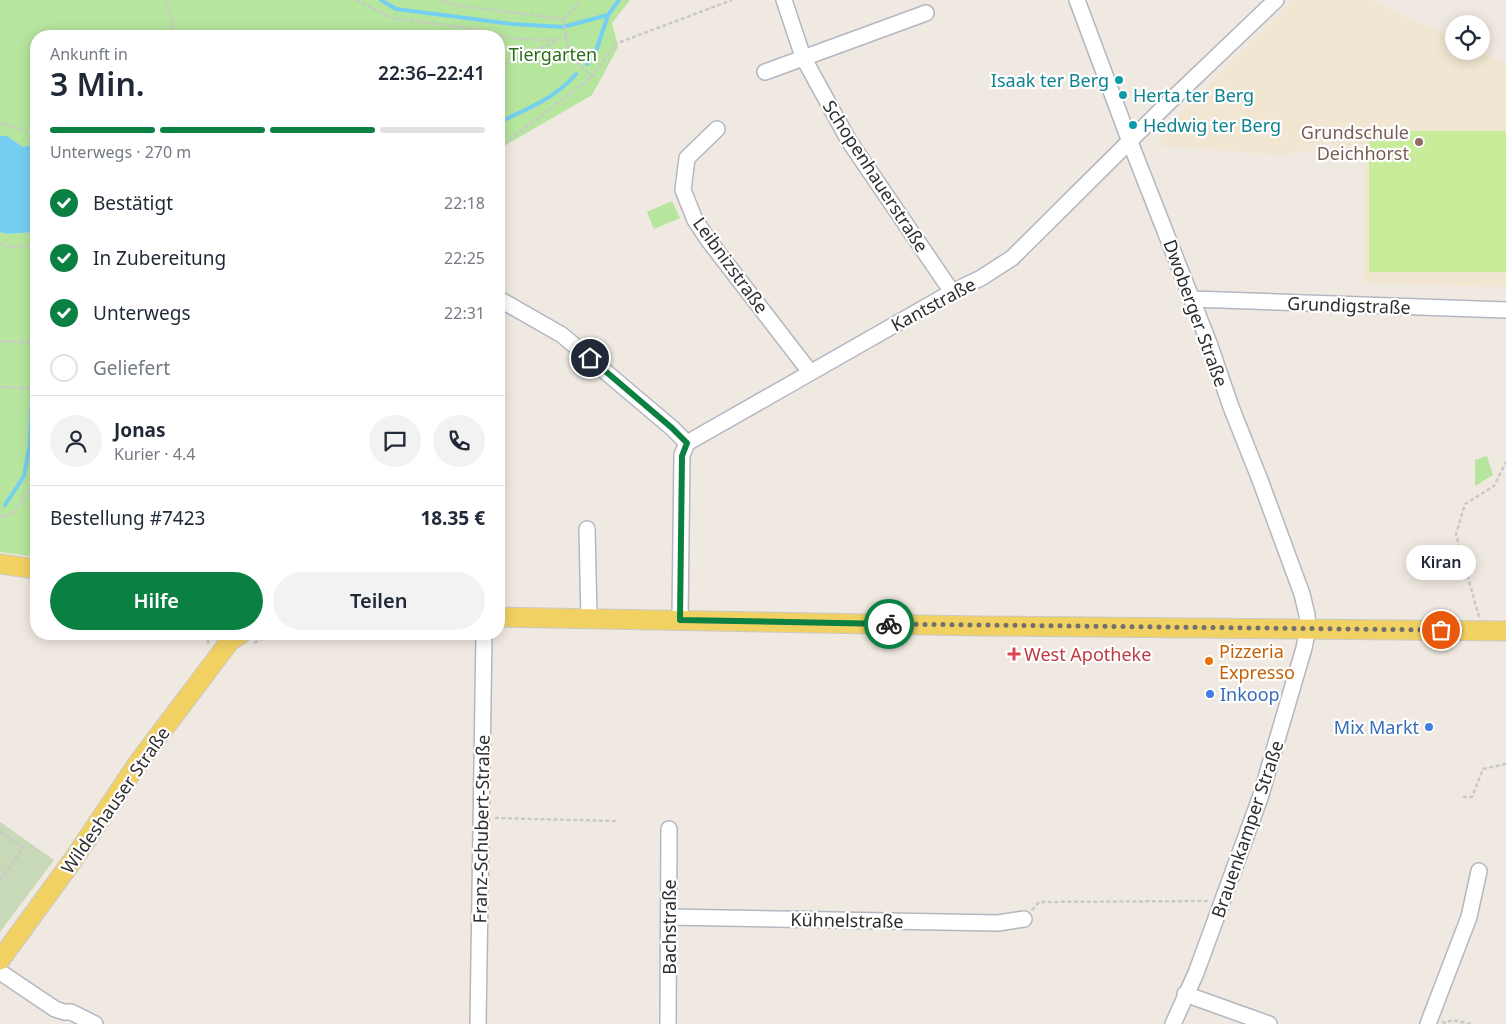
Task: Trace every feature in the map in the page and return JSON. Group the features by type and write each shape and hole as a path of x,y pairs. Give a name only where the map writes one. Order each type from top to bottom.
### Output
{"main road":[{"path":"0,564 30,568"},
{"path":"505,617 1016,626 1506,631"},
{"name":"Wildeshauser Straße","path":"0,960 73,860 138,763 229,640"}],"street":[{"name":"Schopenhauerstraße","path":"784,0 803,57 849,141 952,292"},
{"name":"Dwoberger Straße","path":"1078,0 1302,594 1308,628"},
{"name":"Kantstraße","path":"687,443 952,292 981,278 1012,258 1276,0"},
{"path":"765,72 926,13"},
{"name":"Leibnizstraße","path":"717,129 687,158 683,190 695,220 709,241 810,372"},
{"name":"Grundigstraße","path":"1192,300 1506,310"},
{"path":"505,302 562,335 672,428 687,443 682,456 680,620"},
{"path":"586,529 589,619"},
{"name":"Brauenkamper Straße","path":"1173,1024 1185,994 1196,974 1269,771 1308,628"},
{"name":"Franz-Schubert-Straße","path":"478,1024 484,640"},
{"name":"Bachstraße","path":"668,1024 669,829"},
{"path":"1429,1021 1469,917 1479,871"},
{"name":"Kühnelstraße","path":"669,917 998,922 1024,919"},
{"path":"0,972 55,1009 71,1012 95,1024"},
{"path":"1185,994 1269,1024"}],"path":[{"path":"166,0 174,30"},
{"path":"356,0 392,18 479,30"},
{"path":"440,0 455,5 563,19"},
{"path":"563,19 582,0"},
{"path":"505,143 592,77 615,44 732,0"},
{"path":"563,19 570,55 592,77"},
{"path":"505,36 517,39 551,40 567,36"},
{"path":"505,64 567,36"},
{"path":"0,123 30,132"},
{"path":"0,244 10,248 30,246"},
{"path":"0,341 30,343"},
{"path":"0,387 30,388"},
{"path":"1482,630 1456,534 1465,504 1494,486 1506,462"},
{"path":"0,517 12,514 30,490"},
{"path":"1463,797 1472,797 1483,770 1506,764"},
{"path":"481,818 616,821"},
{"path":"0,832 24,848 0,880"},
{"path":"1024,919 1039,902 1204,900 1222,904"},
{"path":"1429,1021 1446,1023 1452,1020 1471,1024"}],"shaded area":[{"name":"Grundschule Deichhorst","path":"1294,0 1370,0 1445,34 1445,60 1490,60 1490,55 1506,65 1506,287 1364,283 1366,159 1346,158 1328,139 1317,149 1283,155 1161,146 1162,131"}],"green space":[{"name":"Tiergarten","path":"0,0 630,0 612,23 618,47 592,95 505,146 505,30 30,30 30,145 23,147 7,136 0,136"},
{"path":"1369,131 1506,131 1506,272 1369,272"},
{"path":"672,201 680,218 654,229 647,212"},
{"path":"0,232 7,234 30,232 30,556 0,552"},
{"path":"1487,456 1493,475 1475,486 1475,460"},
{"path":"0,822 54,860 0,932"}],"water":[{"path":"0,136 7,136 23,147 30,145 30,232 7,234 0,232"}],"waterway":[{"path":"381,0 396,9 512,24 563,27 608,15 619,0"},
{"path":"587,64 596,51 608,15"},
{"path":"505,119 530,108 560,90 576,74"},
{"path":"5,505 24,476 30,444"}],"way so far":[{"path":"889,624 1441,630"}],"place":[{"name":"Isaak ter Berg","path":"1119,80"},
{"name":"Herta ter Berg","path":"1123,95"},
{"name":"Hedwig ter Berg","path":"1133,125"},
{"name":"Grundschule Deichhorst","path":"1419,142"},
{"name":"Kiran","path":"1441,630"},
{"name":"West Apotheke","path":"1014,654"},
{"name":"Pizzeria Expresso","path":"1209,661"},
{"name":"Inkoop","path":"1210,694"},
{"name":"Mix Markt","path":"1429,727"}],"route":[{"path":"590,358 687,443 682,456 680,620 889,624"}]}
